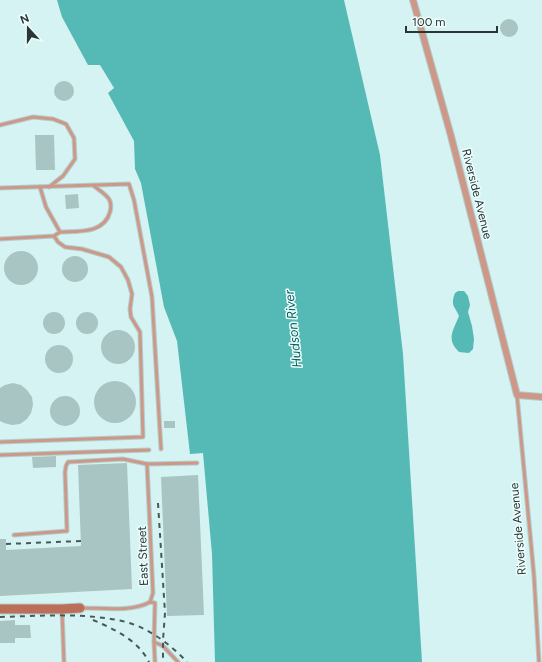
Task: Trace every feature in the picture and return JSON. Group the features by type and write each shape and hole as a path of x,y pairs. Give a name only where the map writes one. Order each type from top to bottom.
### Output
{"street":[{"name":"Riverside Avenue","path":"414,0 447,122 516,395"},
{"path":"516,395 542,397"},
{"path":"0,609 62,610 81,608"}],"lane":[{"path":"0,125 33,117 53,119 66,124 74,138 75,159 63,176 49,187"},
{"path":"0,188 129,184 134,200 152,297 161,449"},
{"path":"0,239 54,236 60,232 87,231 99,228 108,220 112,207 109,197 94,186"},
{"path":"40,187 46,208 60,232"},
{"path":"0,442 143,437 140,332 130,309 132,294 128,280 121,267 109,257 82,249 65,247 58,242 54,236"},
{"name":"Riverside Avenue","path":"516,395 534,576 539,662"},
{"path":"0,455 149,450"},
{"path":"14,535 67,531 65,472 68,462 123,459 148,464 197,463"},
{"name":"East Street","path":"81,608 135,608 144,606 150,602 153,594 148,464"},
{"path":"150,602 155,603 155,662"},
{"path":"62,610 64,662"},
{"path":"154,642 163,646 178,662"}],"water":[{"name":"Hudson River","path":"57,0 344,0 380,155 403,354 422,662 215,662 212,554 203,453 190,454 177,341 164,307 141,183 135,169 134,141 108,93 114,88 100,65 88,65 62,17"},
{"path":"458,291 464,291 468,296 470,305 468,312 474,339 473,349 469,353 459,352 452,339 453,331 459,316 453,303 455,293"}],"building":[{"path":"505,19 513,19 518,24 516,35 513,37 505,37 500,32 500,24"},
{"path":"64,81 71,84 74,91 71,98 64,101 57,98 54,91 57,84"},
{"path":"35,135 54,135 55,170 36,170"},
{"path":"78,194 79,208 66,209 65,195"},
{"path":"18,251 24,251 28,252 35,258 38,268 37,275 31,282 24,285 18,285 14,284 7,278 4,271 4,265 5,261 11,254"},
{"path":"75,256 84,260 88,269 84,278 75,282 66,278 62,269 66,260"},
{"path":"54,312 62,315 65,323 62,331 54,334 46,331 43,323 46,315"},
{"path":"87,312 95,315 98,323 95,331 87,334 79,331 76,323 79,315"},
{"path":"118,330 124,331 130,335 134,341 134,353 130,359 124,363 118,364 112,363 106,359 102,353 101,347 102,341 106,335 112,331"},
{"path":"59,345 69,349 73,359 69,369 59,373 49,369 45,359 49,349"},
{"path":"115,381 130,387 136,402 130,417 115,423 100,417 94,402 100,387"},
{"path":"13,383 21,385 27,390 32,397 33,405 31,413 27,419 20,424 12,425 0,421 0,388"},
{"path":"65,396 76,400 80,411 76,422 65,426 54,422 50,411 54,400"},
{"path":"164,421 175,421 175,428 164,428"},
{"path":"56,456 56,467 33,468 32,457"},
{"path":"127,463 132,589 0,596 0,539 6,539 6,550 81,546 78,465"},
{"path":"198,475 204,615 167,616 161,477"},
{"path":"15,620 15,625 30,625 31,638 15,638 15,643 0,643 0,621"}],"railway":[{"path":"158,503 165,613 163,662"},
{"path":"6,544 81,541"},
{"path":"0,617 79,616 126,622 143,628 159,638 174,649 187,662"},
{"path":"93,620 117,631 132,641 139,647 149,662"}]}
